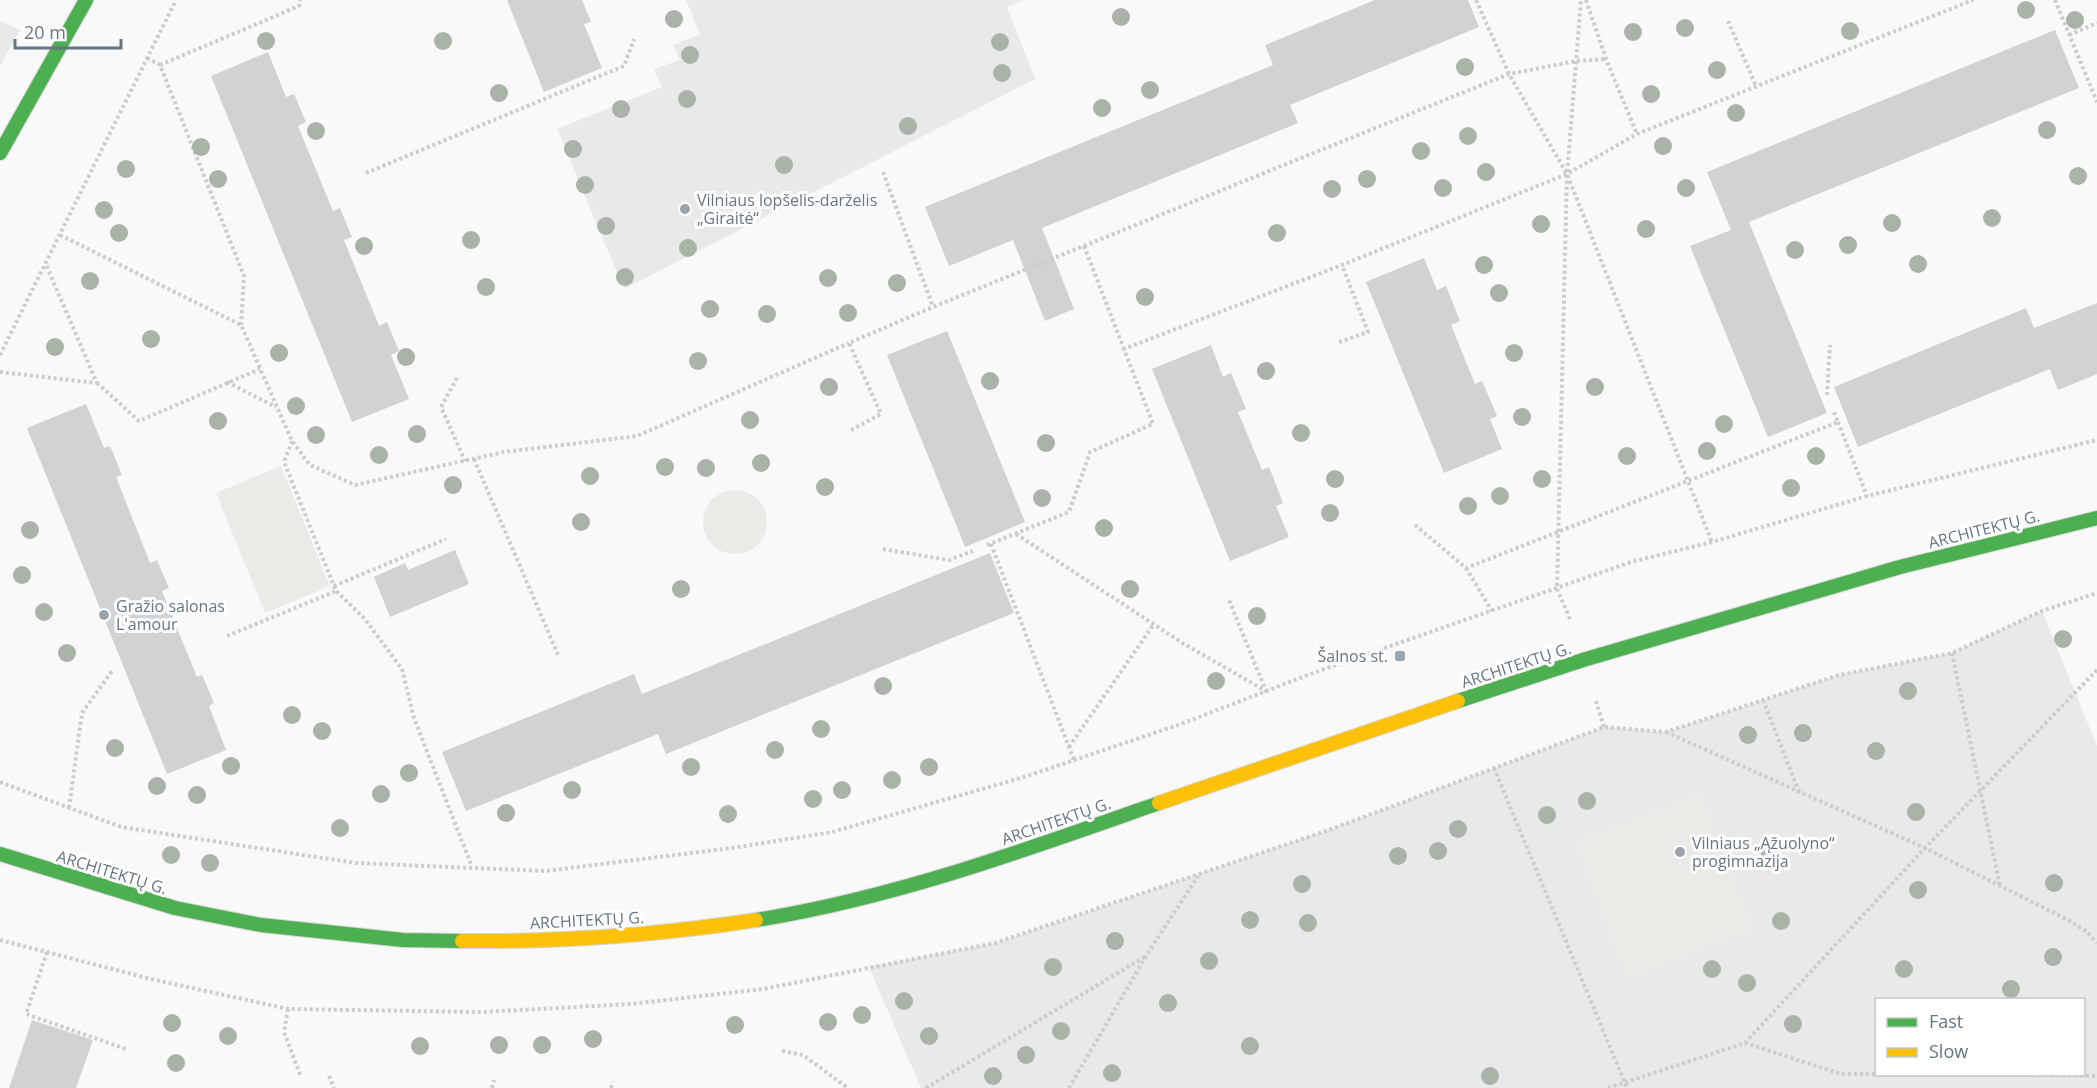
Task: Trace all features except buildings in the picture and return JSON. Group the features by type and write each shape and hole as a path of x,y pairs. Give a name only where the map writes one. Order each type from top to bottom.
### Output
{"street":[{"path":"0,153 86,0"},
{"name":"ARCHITEKTŲ G.","path":"0,854 174,908 261,925 404,940 508,941 624,936 689,930 767,918 844,902 936,878 1298,754 1583,660 1900,567 2097,518"}],"path":[{"path":"0,355 176,0"},
{"path":"160,66 299,6 300,0"},
{"path":"1476,0 1509,74 1567,174 1712,542"},
{"path":"1570,619 1557,589 1558,532 1567,174 1581,0"},
{"path":"1586,0 1606,59 1637,134"},
{"path":"1124,349 1342,265 1567,174 1637,134 1973,0"},
{"path":"2055,0 2097,102"},
{"path":"1728,21 1756,86"},
{"path":"2069,35 2097,23"},
{"path":"366,173 624,66 634,39"},
{"path":"147,58 160,66 244,276 241,325 292,441 310,465 355,485 504,452 637,436 933,307 1509,74 1576,61 1606,59"},
{"path":"883,172 933,307"},
{"path":"60,235 241,325"},
{"path":"1074,760 989,544 1069,512 1090,452 1153,424 1084,246"},
{"path":"46,265 97,383 139,421 260,369"},
{"path":"1339,342 1368,332 1342,265"},
{"path":"849,343 881,414 851,430"},
{"path":"1827,395 1830,345"},
{"path":"0,372 97,383"},
{"path":"457,378 441,407 465,461"},
{"path":"227,382 277,407"},
{"path":"1833,410 1867,496"},
{"path":"1467,568 1838,422"},
{"path":"0,782 121,827 356,863 545,871 732,848 832,832 1024,777 1181,724 1266,691 1631,562 1712,542 1867,496 2097,440"},
{"path":"292,441 284,462 335,588 364,618 402,669 414,718 472,867"},
{"path":"474,459 559,657"},
{"path":"1416,525 1467,568 1492,611"},
{"path":"1016,534 1154,624 1266,691"},
{"path":"227,636 446,539"},
{"path":"883,549 949,560 973,551"},
{"path":"1666,732 1839,675 1952,653 2042,611 2096,594"},
{"path":"1229,600 1266,691"},
{"path":"1069,747 1154,624"},
{"path":"1952,653 2000,886"},
{"path":"1608,1088 1745,1043 1925,848 2097,670"},
{"path":"69,808 82,713 112,671"},
{"path":"1763,700 1799,792"},
{"path":"1596,701 1604,727"},
{"path":"0,940 151,979 288,1009 482,1012 632,1004 763,989 996,943 1326,831 1604,727 1666,732 1925,848 2068,920 2086,931 2097,944"},
{"path":"1494,768 1627,1088"},
{"path":"1069,1088 1146,956 1199,874"},
{"path":"47,952 26,1014 126,1049"},
{"path":"926,1088 1146,956"},
{"path":"288,1009 284,1032 301,1077"},
{"path":"1745,1043 1841,1074 1875,1074"},
{"path":"783,1051 803,1055 848,1088"},
{"path":"329,1076 334,1088"},
{"path":"492,1088 494,1080"},
{"path":"611,1088 613,1082"}],"shaded area":[{"name":"Vilniaus lopšelis-darželis „Giraitė“","path":"686,0 1023,0 1007,7 1035,79 624,289 557,129 662,87 654,69 680,60 674,45 700,34"},
{"path":"0,21 20,30 0,66"},
{"path":"281,466 330,586 265,613 216,493"},
{"path":"735,490 753,495 758,499 762,504 767,522 762,540 758,545 753,549 735,554 717,549 712,545 708,540 703,522 708,504 712,499 717,495"},
{"name":"Vilniaus „Ąžuolyno“ progimnazija","path":"2042,611 2097,746 2097,1088 921,1088 869,967 996,943 1326,831 1604,727 1666,732 1839,675 1952,653"},
{"path":"1701,792 1754,930 1627,979 1573,842"}],"traffic: fast":[{"path":"0,153 86,0"},
{"path":"1458,701 1583,660 1900,567 2097,518"},
{"path":"756,920 808,911 910,885 1011,854 1159,803"},
{"path":"0,854 175,908 261,925 403,940 462,941"}],"traffic: slow":[{"path":"1159,803 1458,701"},
{"path":"462,941 610,936 683,930 756,920"}],"place":[{"name":"Vilniaus lopšelis-darželis „Giraitė“","path":"685,209"},
{"name":"Gražio salonas L'amour","path":"104,615"},
{"name":"Šalnos st.","path":"1400,656"},
{"name":"Vilniaus „Ąžuolyno“ progimnazija","path":"1680,852"}]}
